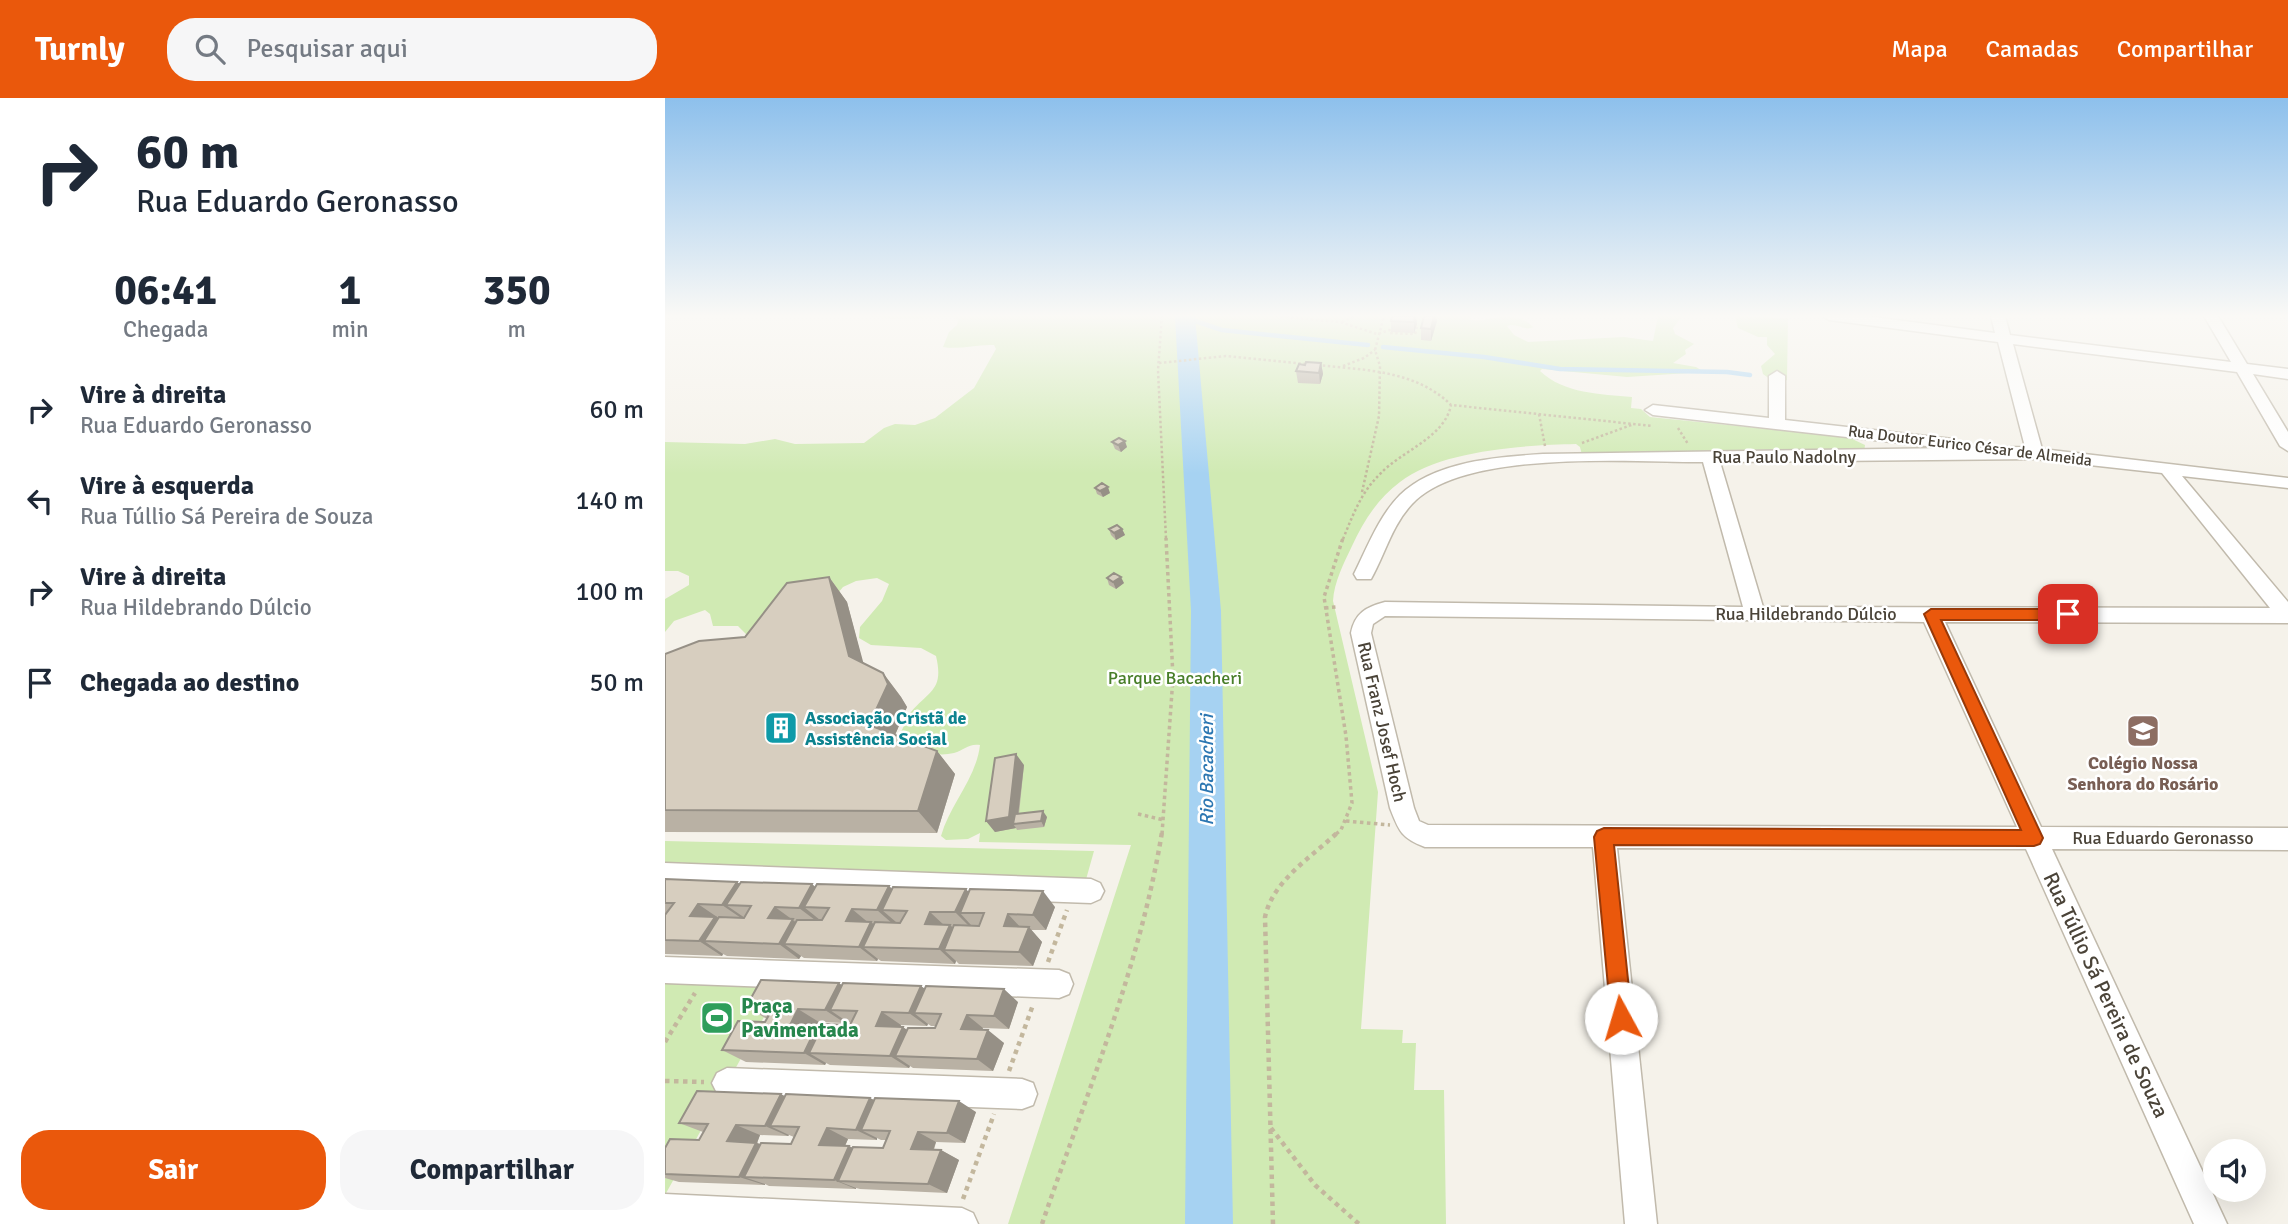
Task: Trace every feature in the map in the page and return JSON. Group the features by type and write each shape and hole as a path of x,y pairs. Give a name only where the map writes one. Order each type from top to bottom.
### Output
{"street":[{"path":"2011,369 2035,454"},
{"path":"2242,369 2288,446"},
{"path":"2255,369 2288,374"},
{"path":"1777,376 1777,424"},
{"name":"Rua Doutor Eurico César de Almeida","path":"1653,410 2288,483"},
{"path":"1866,435 1875,457"},
{"name":"Rua Paulo Nadolny","path":"1364,574 1392,519 1417,489 1448,476 1532,459 2035,454"},
{"path":"1710,457 1755,614"},
{"path":"2167,469 2288,615"},
{"name":"Rua Hildebrando Dúlcio","path":"1368,615 1385,609 1755,614 2288,615"},
{"name":"Rua Túllio Sá Pereira de Souza","path":"1931,614 2211,1224"},
{"name":"Rua Franz Josef Hoch","path":"1368,615 1362,622 1364,651 1402,808 1402,827"},
{"name":"Rua Eduardo Geronasso","path":"1402,827 1425,836 2288,839"},
{"path":"1604,837 1641,1224"},
{"path":"665,875 1083,890"},
{"path":"665,970 1050,984"},
{"path":"727,1083 1012,1094"},
{"path":"665,1210 962,1224"}],"path":[{"path":"1045,1224 1045,1215 1140,940 1153,887 1164,820 1173,677 1159,369"},
{"path":"1354,369 1403,376 1443,397 1451,405 1539,414 1545,446"},
{"path":"1273,1224 1265,917 1268,904 1279,886 1333,838 1346,821 1352,803 1353,790 1325,608 1325,586 1362,494 1379,416 1380,371"},
{"path":"1362,494 1382,471 1439,428 1449,415 1451,405"},
{"path":"1577,445 1635,424"},
{"path":"1678,428 1689,445"},
{"path":"1325,608 1336,607"},
{"path":"1139,814 1164,820"},
{"path":"1346,821 1402,827"},
{"path":"954,1224 1012,1094 1083,890"},
{"path":"665,1042 708,971"},
{"path":"665,1081 727,1083"},
{"path":"1270,1126 1315,1185 1359,1224"}],"green space":[{"name":"Parque Bacacheri","path":"985,369 1698,369 1704,372 1627,377 1542,369 1540,371 1571,389 1632,397 1631,408 1641,409 1650,417 1848,437 1865,445 1864,452 1844,455 1841,449 1729,450 1730,456 1582,455 1576,444 1484,451 1417,471 1385,495 1361,528 1340,573 1333,601 1378,792 1361,1029 1403,1030 1402,1043 1416,1043 1414,1090 1444,1090 1446,1224 1008,1224 1131,845 979,842 980,833 968,839 946,840 941,836 973,769 980,745 954,753 931,753 911,744 901,732 911,712 937,683 938,667 936,656 921,648 871,645 859,638 860,627 882,601 889,584 877,578 856,581 843,587 831,601 752,648 747,635 738,626 713,626 710,614 705,610 674,621 665,632 665,599 689,585 689,576 678,571 665,571 665,442 745,444 775,439 795,444 864,443 884,428 895,424 915,425 935,418 974,388"},
{"path":"1762,369 1787,369 1787,380 1783,381 1771,380 1763,374"},
{"path":"665,841 1094,851 1085,883 665,865"},
{"path":"665,970 788,974 665,1195"}],"building":[{"path":"1297,369 1320,369 1319,373 1296,371"},
{"path":"1119,438 1125,441 1118,445 1112,442"},
{"path":"1102,483 1108,487 1100,491 1095,488"},
{"path":"1117,525 1122,529 1114,533 1109,529"},
{"path":"1114,573 1121,577 1113,582 1107,578"},
{"name":"Associação Cristã de Assistência Social","path":"829,577 849,656 883,673 888,684 869,725 937,751 918,811 665,810 665,654 699,641 745,637 787,583"},
{"path":"1016,754 1009,817 986,821 995,758"},
{"path":"1043,811 1041,821 1013,824 1015,814"},
{"path":"665,879 737,882 722,905 698,904 690,916 715,917 699,941 665,940 665,915 674,903 665,903"},
{"path":"741,882 812,884 799,908 775,907 768,918 793,919 779,944 704,941 719,917 744,918 751,906 726,905"},
{"path":"817,884 889,886 877,910 852,909 846,921 871,922 859,947 784,944 797,920 822,920 829,908 804,907"},
{"path":"893,887 966,889 955,912 930,912 925,924 950,925 939,949 863,947 875,922 900,923 907,911 882,910"},
{"path":"970,889 1043,891 1033,915 1008,914 1004,926 1029,927 1019,952 944,950 954,925 979,926 984,913 960,913"},
{"path":"761,980 839,983 825,1010 798,1009 791,1023 818,1024 804,1053 722,1050 738,1021 765,1022 773,1008 746,1007"},
{"path":"843,983 921,986 909,1013 882,1012 876,1026 903,1027 890,1056 809,1053 823,1024 850,1025 857,1011 830,1010"},
{"path":"926,986 1004,989 994,1016 967,1015 961,1029 988,1030 977,1059 895,1056 908,1028 935,1028 941,1014 914,1013"},
{"path":"697,1091 781,1094 765,1126 736,1125 727,1141 756,1143 739,1177 665,1174 665,1148 670,1139 699,1140 708,1124 679,1123"},
{"path":"786,1094 870,1098 856,1130 827,1128 819,1145 849,1146 834,1180 744,1177 761,1143 791,1144 799,1127 770,1126"},
{"path":"875,1098 959,1101 947,1133 918,1132 911,1149 941,1150 928,1184 838,1181 853,1147 883,1148 890,1131 861,1130"}],"waterway":[{"name":"Rio Bacacheri","path":"1189,369 1206,611 1209,1224"},
{"path":"1557,369 1727,372 1750,375"}],"place":[{"name":"Associação Cristã de Assistência Social","path":"781,728"},
{"name":"Colégio Nossa Senhora do Rosário","path":"2143,731"},
{"name":"Praça Pavimentada","path":"717,1018"}],"route":[{"path":"1621,1018 1604,837 2034,838 1931,614 2068,614"}]}
